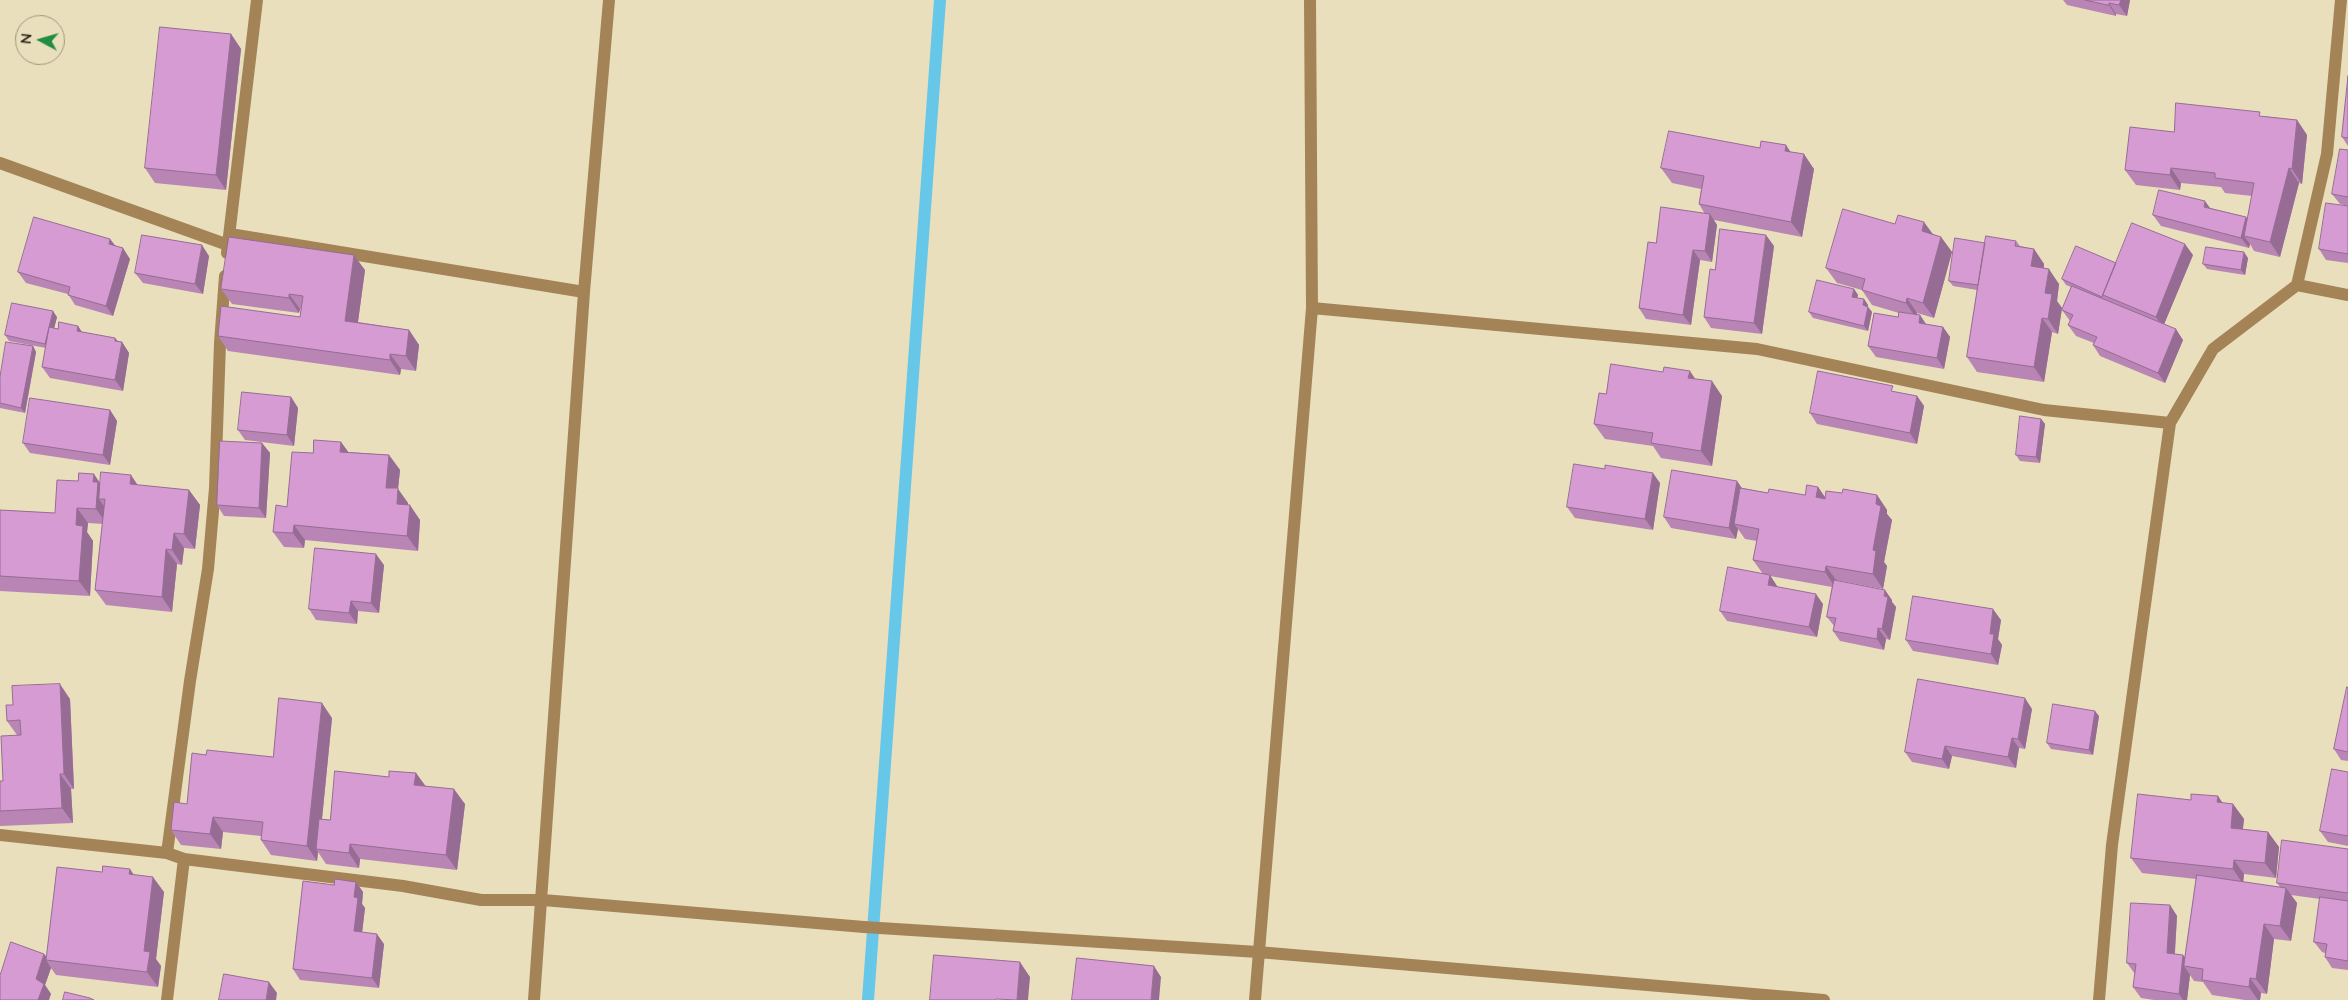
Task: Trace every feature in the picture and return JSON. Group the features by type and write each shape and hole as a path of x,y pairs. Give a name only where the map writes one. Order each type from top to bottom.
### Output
{"street":[{"path":"166,853 208,569 216,488 220,343 229,239 257,0"},
{"path":"534,1000 543,900 584,292 609,0"},
{"path":"1255,1000 1312,308 1310,0"},
{"path":"2099,1000 2112,845 2170,423 2213,349 2297,285 2327,154 2341,0"},
{"path":"0,163 229,239 584,292"},
{"path":"2297,285 2348,295"},
{"path":"1312,308 1757,349 2044,410 2170,423"},
{"path":"0,835 166,853 184,859 403,886 481,900 543,900 864,927 1258,952 1824,1000"},
{"path":"167,1000 184,859"}],"building":[{"path":"2085,0 2121,0 2119,5 2109,3 2109,5"},
{"path":"160,27 231,34 216,175 145,168"},
{"path":"2348,76 2348,138 2342,137"},
{"path":"2176,103 2260,112 2259,116 2297,120 2292,169 2289,168 2270,242 2244,236 2254,183 2215,178 2215,173 2171,168 2170,175 2125,170 2130,127 2174,132"},
{"path":"1669,131 1760,148 1761,141 1786,145 1785,151 1804,154 1791,222 1699,204 1704,176 1661,168"},
{"path":"2340,149 2348,150 2348,197 2332,194"},
{"path":"2159,190 2205,201 2204,207 2246,217 2241,238 2153,215"},
{"path":"2326,203 2348,206 2348,254 2319,249"},
{"path":"1661,207 1710,214 1705,251 1693,250 1683,315 1639,308 1648,242 1656,243"},
{"path":"1843,209 1895,224 1898,215 1924,222 1922,231 1941,237 1923,303 1907,298 1906,303 1862,290 1865,279 1826,268"},
{"path":"34,217 110,239 109,244 123,248 106,306 68,295 70,287 18,272"},
{"path":"2132,223 2185,244 2156,317 2103,295"},
{"path":"1720,229 1766,235 1754,323 1704,317 1710,269 1715,270"},
{"path":"142,235 202,245 195,284 135,273"},
{"path":"1986,236 2016,241 2015,246 2034,249 2031,266 2049,269 2045,293 2052,294 2048,319 2042,318 2034,367 1967,357"},
{"path":"229,237 354,255 345,321 409,330 406,356 390,354 390,360 218,336 221,306 300,317 303,296 289,294 289,298 221,289"},
{"path":"1955,238 1985,243 1978,285 1949,281"},
{"path":"2076,246 2116,263 2102,297 2062,279"},
{"path":"2206,247 2244,252 2241,270 2203,264"},
{"path":"1817,280 1854,289 1852,297 1864,299 1863,305 1868,307 1864,326 1809,312"},
{"path":"2072,286 2176,329 2158,373 2093,345 2097,337 2068,325 2073,315 2062,310"},
{"path":"12,303 53,311 45,344 5,335"},
{"path":"1899,312 1920,315 1919,323 1943,327 1937,358 1868,346 1874,313 1898,317"},
{"path":"59,322 78,326 77,331 115,338 115,341 122,342 115,380 42,367 49,327 58,329"},
{"path":"6,342 33,346 21,408 0,403 0,377"},
{"path":"1611,364 1663,372 1664,367 1690,371 1688,378 1712,381 1701,451 1651,443 1653,433 1594,424 1599,393 1606,394"},
{"path":"1818,371 1893,386 1891,391 1917,396 1910,433 1810,413"},
{"path":"242,392 291,397 287,435 238,430"},
{"path":"30,398 110,410 103,455 23,443"},
{"path":"2020,416 2041,419 2036,457 2016,455"},
{"path":"314,440 341,442 340,452 389,455 386,488 398,488 397,504 410,505 407,536 294,525 293,533 273,532 276,505 287,507 292,452 313,453"},
{"path":"220,441 262,443 259,508 217,505"},
{"path":"1574,464 1605,469 1605,465 1653,473 1645,519 1567,507"},
{"path":"1672,470 1737,481 1729,528 1664,517"},
{"path":"101,472 131,475 130,484 189,490 184,534 174,533 172,550 166,549 162,597 95,590 105,499 99,499"},
{"path":"79,473 94,474 93,482 98,482 96,509 77,508 76,525 83,526 79,581 0,576 0,510 55,513 57,480 78,481"},
{"path":"1807,485 1818,487 1816,497 1825,499 1826,491 1842,493 1843,489 1877,495 1876,504 1881,506 1873,550 1876,551 1873,574 1826,566 1825,572 1753,560 1759,529 1734,524 1740,488 1768,493 1769,489 1805,495"},
{"path":"315,548 376,554 371,603 351,601 349,613 309,609"},
{"path":"1728,567 1770,575 1768,585 1816,594 1809,627 1720,611"},
{"path":"1834,580 1885,590 1884,596 1888,597 1882,629 1878,628 1877,639 1833,631 1836,618 1827,617"},
{"path":"1913,596 1993,609 1990,634 1994,634 1991,654 1906,640"},
{"path":"1918,679 2025,698 2018,739 2012,738 2008,757 1945,746 1942,759 1905,752"},
{"path":"60,684 64,774 60,774 62,808 0,811 0,781 3,781 1,736 21,735 20,720 7,721 6,705 13,705 12,686"},
{"path":"2348,688 2348,752 2334,749"},
{"path":"279,698 322,703 307,846 261,840 263,822 213,817 210,834 171,830 174,802 187,804 192,753 206,755 207,750 273,757"},
{"path":"2053,704 2095,711 2089,750 2047,743"},
{"path":"2332,769 2348,772 2348,836 2320,831"},
{"path":"335,771 389,777 389,771 416,773 414,785 454,789 446,855 350,844 349,853 316,849 319,819 330,820"},
{"path":"2138,794 2191,800 2191,794 2218,796 2217,802 2233,804 2231,828 2268,832 2265,863 2234,860 2233,869 2131,858"},
{"path":"2282,840 2348,849 2348,893 2277,883"},
{"path":"103,866 130,869 129,874 153,877 144,951 150,952 147,972 46,960 57,867 102,872"},
{"path":"2197,875 2286,888 2280,926 2264,924 2256,979 2250,978 2249,987 2202,980 2203,969 2184,966"},
{"path":"335,879 356,882 354,897 358,898 354,931 377,934 372,978 293,969 303,881 334,885"},
{"path":"2320,897 2348,901 2348,961 2325,957 2327,944 2314,942"},
{"path":"2131,903 2170,905 2167,953 2183,955 2179,994 2133,987 2136,964 2127,963"},
{"path":"11,942 44,954 36,979 44,984 38,1000 0,1000 0,976"},
{"path":"934,955 1020,962 1017,1000 930,1000"},
{"path":"1077,958 1154,966 1151,1000 1072,1000"},
{"path":"224,974 269,982 266,1000 219,1000"},
{"path":"65,992 90,998 94,1000 63,1000"}],"waterway":[{"path":"868,1000 940,0"}]}
